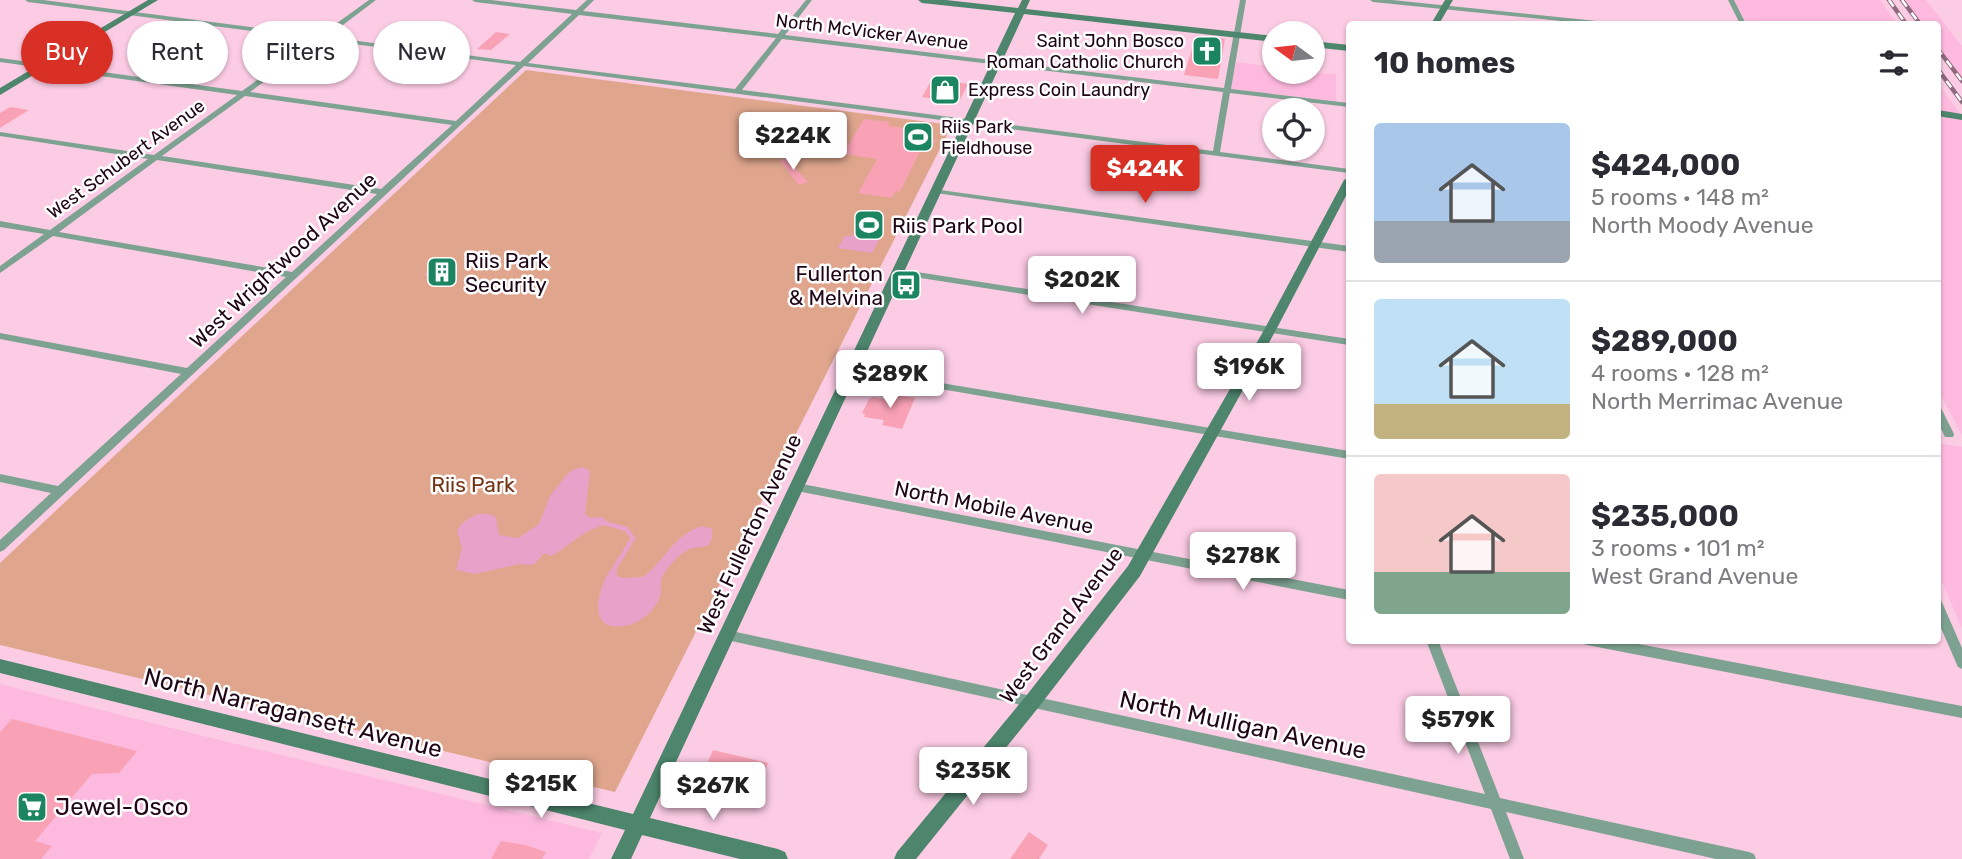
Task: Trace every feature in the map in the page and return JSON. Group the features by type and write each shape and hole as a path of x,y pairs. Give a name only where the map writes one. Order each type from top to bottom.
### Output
{"main road":[{"path":"113,24 154,0"},
{"path":"922,0 1262,38"},
{"name":"West Fullerton Avenue","path":"621,859 1026,0"},
{"path":"1437,21 1447,4"},
{"path":"1325,45 1346,48"},
{"path":"0,92 21,79"},
{"path":"1941,113 1961,116"},
{"name":"West Grand Avenue","path":"904,859 1120,592 1270,330 1346,186"},
{"name":"North Narragansett Avenue","path":"0,666 778,859"}],"street":[{"path":"28,0 242,28"},
{"name":"West Schubert Avenue","path":"344,21 373,0"},
{"name":"North McVicker Avenue","path":"475,0 1346,105"},
{"name":"West Wrightwood Avenue","path":"0,547 591,0"},
{"path":"737,92 809,0"},
{"path":"1216,154 1243,0"},
{"path":"1373,0 1447,4 1582,21"},
{"path":"1731,0 1742,21"},
{"path":"359,43 1346,171"},
{"path":"0,60 21,63"},
{"path":"113,76 457,123"},
{"name":"West Schubert Avenue","path":"0,270 258,84"},
{"path":"0,134 383,192"},
{"path":"936,191 1346,249"},
{"path":"0,224 294,275"},
{"path":"898,272 1346,342"},
{"path":"0,336 189,372"},
{"path":"851,371 1346,454"},
{"path":"0,478 60,491"},
{"name":"North Mobile Avenue","path":"797,487 1346,594"},
{"path":"1941,613 1962,663"},
{"name":"North Mulligan Avenue","path":"727,635 1749,859"},
{"path":"1434,644 1517,859"},
{"path":"1608,644 1962,712"}],"shaded area":[{"path":"1734,0 1880,0 1895,21 1745,21"},
{"path":"1900,0 1926,0 1962,46 1962,84 1941,56 1941,21 1916,21"},
{"path":"1236,62 1262,65 1262,84 1325,84 1325,74 1336,74 1336,101 1231,89"},
{"path":"1941,87 1962,117 1962,435 1941,396"},
{"name":"Riis Park Pool","path":"865,212 885,215 873,239 879,240 872,253 838,248 845,236 852,236"},
{"path":"1941,444 1962,447 1962,628 1941,580"},
{"path":"582,467 590,471 585,514 590,518 602,517 606,520 604,525 587,532 551,556 544,553 535,564 520,564 474,574 456,570 462,548 457,530 465,521 479,514 490,515 496,517 499,535 518,538 539,524 550,496 572,470"},
{"path":"702,526 712,529 708,546 688,550 665,572 658,602 651,612 630,625 612,626 604,622 598,607 599,598 610,570 623,578 643,577 684,535"},
{"path":"0,684 602,833 589,859 0,859"}],"green space":[{"name":"Riis Park","path":"526,70 952,125 615,792 0,645 0,563"}],"building":[{"path":"496,32 510,34 491,50 477,49"},
{"name":"Saint John Bosco Roman Catholic Church","path":"1196,36 1225,39 1218,79 1184,75"},
{"name":"Express Coin Laundry","path":"932,79 968,84 959,102 922,97"},
{"path":"10,107 29,110 0,128 0,113"},
{"path":"864,119 890,122 888,126 906,128 918,124 936,142 923,145 900,192 896,191 892,198 858,193 877,159 843,154"},
{"path":"785,157 808,182 799,185 780,162"},
{"name":"Riis Park Security","path":"450,262 459,270 432,282 424,274"},
{"path":"895,395 915,398 902,429 882,425 884,420 864,417 865,414 862,413 869,399 873,397 889,400"},
{"name":"Jewel-Osco","path":"12,719 137,751 119,773 92,774 35,841 52,846 41,859 0,859 0,732"},
{"path":"713,750 768,763 759,787 703,773"},
{"path":"1029,832 1048,845 1039,859 1010,859"},
{"path":"501,841 546,852 542,859 491,859"}],"waterway":[{"path":"605,523 626,529 633,538 613,571"}],"railway":[{"path":"1889,0 1904,21"},
{"path":"1902,0 1918,21"},
{"path":"1941,53 1962,81"},
{"path":"1941,73 1962,102"}],"place":[{"name":"Saint John Bosco Roman Catholic Church","path":"1207,51"},
{"name":"Express Coin Laundry","path":"945,90"},
{"name":"Riis Park Fieldhouse","path":"918,137"},
{"name":"Riis Park Pool","path":"869,225"},
{"name":"Riis Park Security","path":"442,272"},
{"name":"Fullerton & Melvina","path":"906,285"},
{"name":"Jewel-Osco","path":"32,807"}]}
